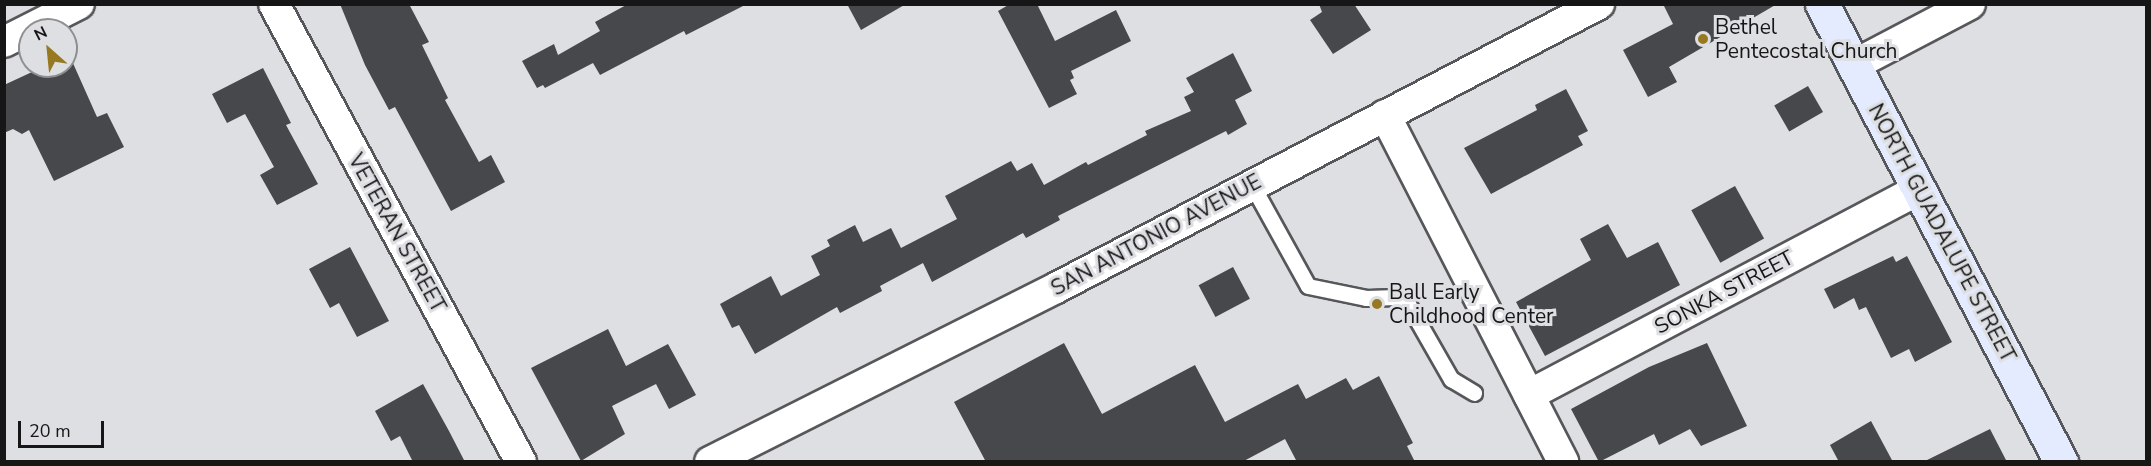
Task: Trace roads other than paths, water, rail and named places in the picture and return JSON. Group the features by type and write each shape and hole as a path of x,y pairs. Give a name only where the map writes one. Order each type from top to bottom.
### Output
{"street":[{"path":"4,42 79,4"},
{"name":"VETERAN STREET","path":"274,4 521,462"},
{"name":"SAN ANTONIO AVENUE","path":"710,462 1252,185 1599,4"},
{"name":"NORTH GUADALUPE STREET","path":"1822,4 2061,462"},
{"path":"1854,65 1970,4"},
{"path":"1386,115 1563,462"},
{"name":"SONKA STREET","path":"1529,395 1920,189"}],"lane":[{"path":"1252,185 1308,286 1366,298 1404,297 1451,379 1474,393"}],"place":[{"name":"Bethel Pentecostal Church","path":"1703,39"},
{"name":"Ball Early Childhood Center","path":"1377,304"}]}
